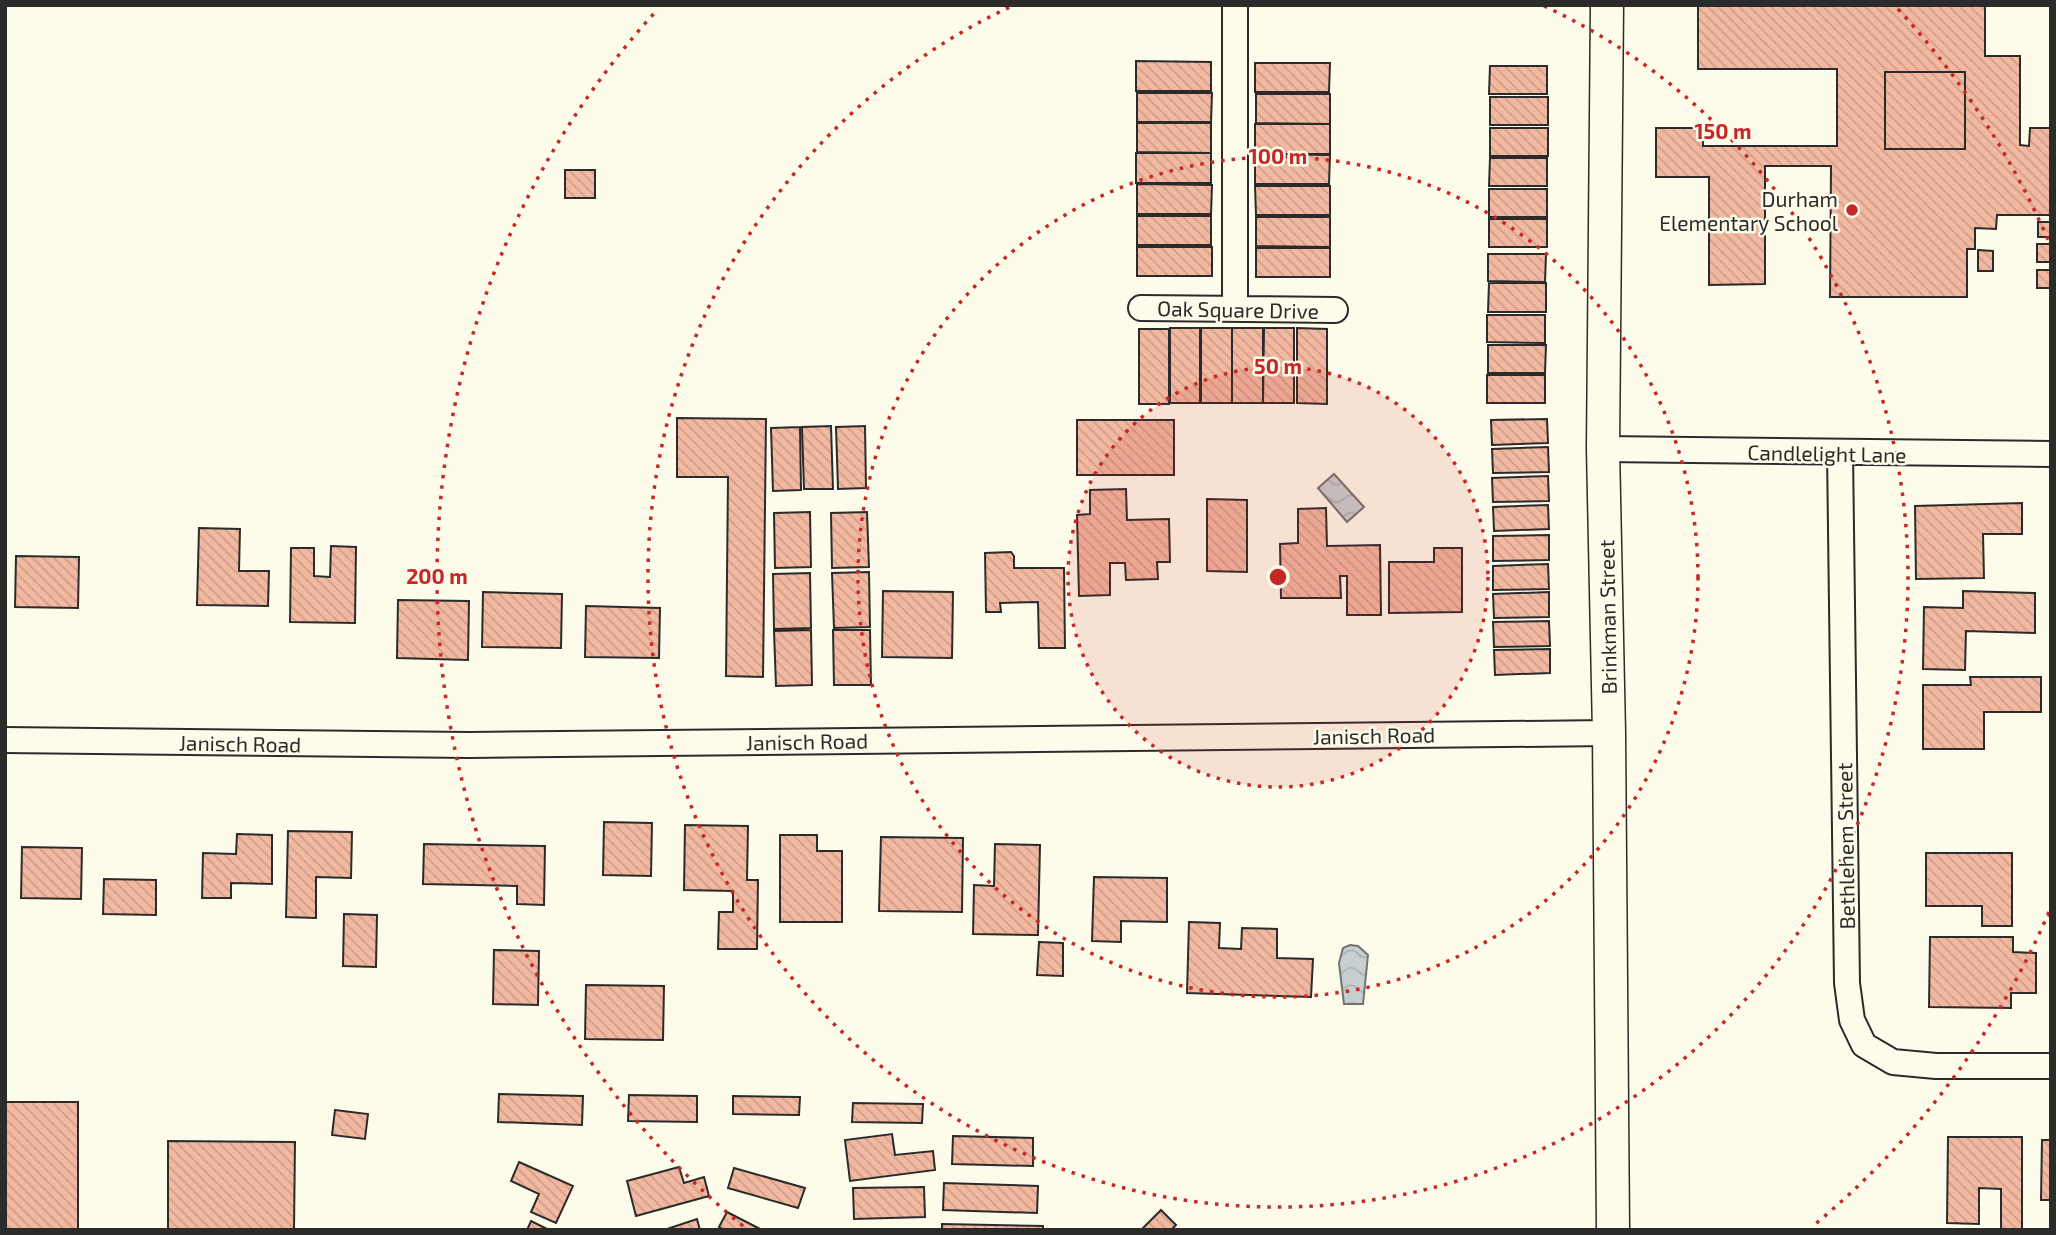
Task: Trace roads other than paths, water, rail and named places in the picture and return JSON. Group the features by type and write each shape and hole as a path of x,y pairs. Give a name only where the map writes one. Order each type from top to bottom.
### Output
{"street":[{"path":"1235,5 1235,308"},
{"name":"Brinkman Street","path":"1607,5 1604,449 1612,1230"},
{"name":"Oak Square Drive","path":"1141,307 1335,310"},
{"name":"Candlelight Lane","path":"1604,449 2051,454"},
{"name":"Bethlehem Street","path":"1840,453 1847,969 1852,1020 1864,1045 1893,1062 1936,1066 2051,1066"},
{"name":"Janisch Road","path":"5,740 470,745 1609,733"}],"water":[{"path":"1334,474 1364,507 1347,522 1318,488"},
{"path":"1358,946 1368,955 1363,1004 1344,1004 1339,963 1343,948"}],"place":[{"name":"Durham Elementary School","path":"1852,210"}]}
